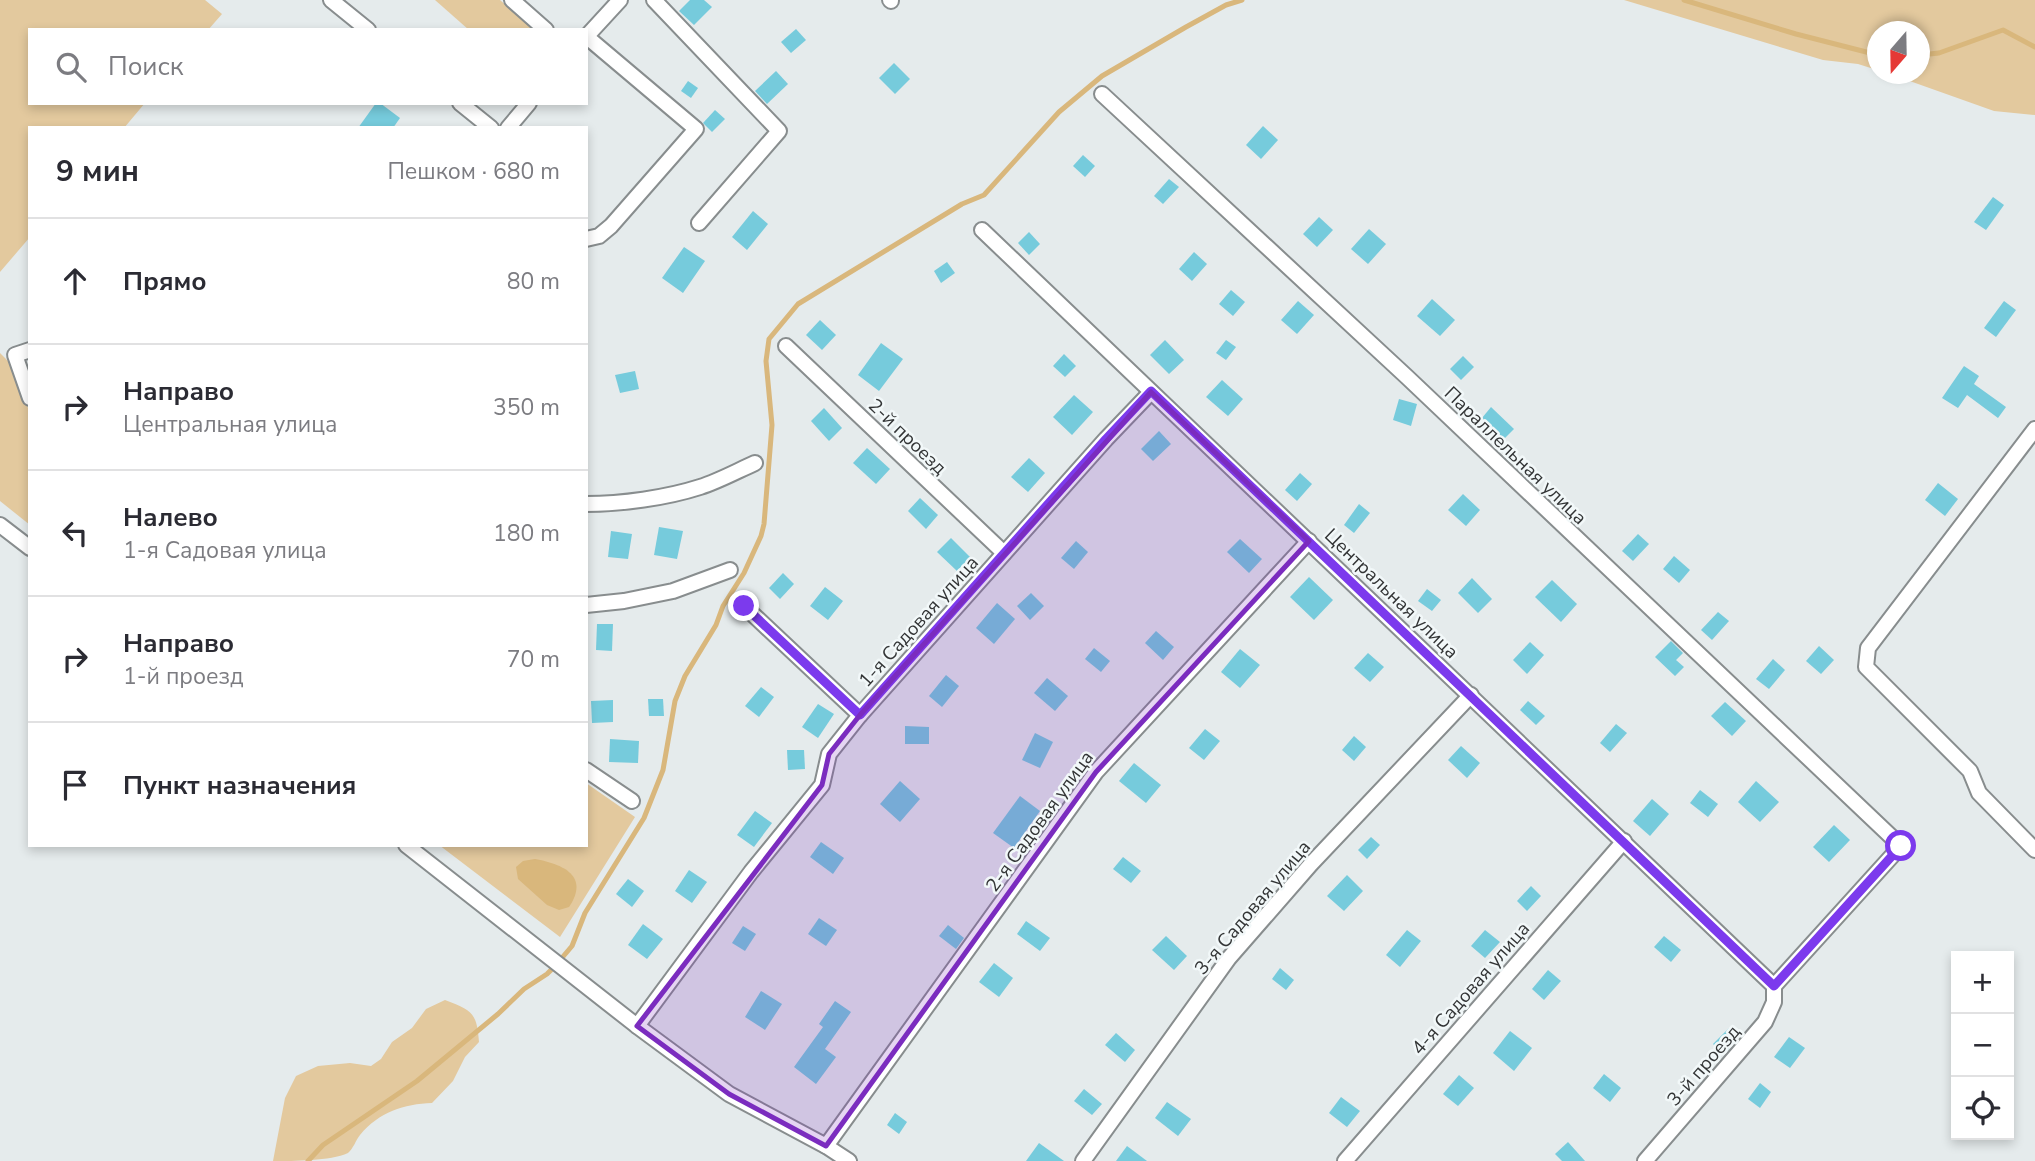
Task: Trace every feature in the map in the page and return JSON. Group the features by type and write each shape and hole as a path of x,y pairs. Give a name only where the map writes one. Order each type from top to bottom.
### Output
{"street":[{"path":"331,0 366,28"},
{"path":"512,0 544,28"},
{"path":"588,36 620,0"},
{"path":"654,0 779,131 699,223"},
{"path":"588,38 696,129 611,226 599,236 588,239"},
{"name":"Параллельная улица","path":"1102,94 1407,377 1901,846 1774,986"},
{"path":"462,105 489,126"},
{"path":"510,126 528,105"},
{"name":"Центральная улица","path":"982,230 1774,986"},
{"name":"2-й проезд","path":"786,346 1004,553"},
{"path":"28,351 15,355 28,392"},
{"name":"1-я Садовая улица","path":"637,1026 751,872 822,785 829,754 860,715 1151,391"},
{"path":"2035,429 1868,648 1866,667 1970,771 1979,793 2035,850"},
{"path":"588,504 642,500 699,487 755,463"},
{"path":"0,524 28,546"},
{"name":"2-я Садовая улица","path":"826,1146 1096,772 1310,541"},
{"path":"588,605 673,591 730,570"},
{"path":"744,606 860,715"},
{"name":"3-я Садовая улица","path":"1083,1161 1229,958 1311,864 1471,695"},
{"path":"588,771 632,801"},
{"name":"4-я Садовая улица","path":"1345,1161 1624,841"},
{"path":"409,847 637,1026 729,1094 849,1161"},
{"name":"3-й проезд","path":"1645,1161 1765,1022 1774,1002 1774,986"}],"highlighted area":[{"path":"1151,392 1309,541 1096,772 826,1146 729,1094 637,1026 822,785 829,754 860,715"}],"shaded area":[{"path":"0,0 205,0 222,14 210,28 28,28 28,105 143,105 126,126 28,126 28,239 0,272"},
{"path":"435,0 500,0 532,28 467,28"},
{"path":"1624,0 2035,0 2035,115 1994,111 1918,84 1930,84 1930,21 1867,21 1867,67 1823,60"},
{"path":"0,353 10,363 28,408 28,523 0,501"},
{"path":"588,784 635,817 560,937 442,847 588,847"},
{"path":"535,859 564,868 575,880 575,896 569,907 559,910 547,905 518,879 516,867 523,861"},
{"path":"445,1000 471,1014 477,1025 479,1042 465,1057 453,1081 432,1103 412,1105 375,1120 360,1135 348,1153 340,1156 273,1161 285,1098 296,1076 318,1066 350,1063 371,1066 381,1059 392,1042 412,1028 426,1009"}],"building":[{"path":"690,0 704,0 712,7 694,25 679,11"},
{"path":"796,29 806,40 791,53 781,42"},
{"path":"894,63 910,79 895,94 879,78"},
{"path":"776,71 788,84 767,104 755,91"},
{"path":"688,81 698,88 691,98 681,91"},
{"path":"375,105 383,105 400,118 394,126 359,126"},
{"path":"715,110 725,119 712,132 703,123"},
{"path":"1263,126 1278,140 1261,159 1246,145"},
{"path":"1083,155 1095,166 1085,177 1073,166"},
{"path":"1169,179 1179,187 1163,204 1154,196"},
{"path":"1993,197 2004,205 1986,230 1974,222"},
{"path":"753,211 768,224 747,250 732,237"},
{"path":"1319,217 1333,230 1317,247 1303,234"},
{"path":"1369,229 1386,244 1368,264 1351,249"},
{"path":"1029,232 1040,244 1029,255 1018,243"},
{"path":"684,247 705,261 683,293 662,278"},
{"path":"1194,252 1207,264 1192,281 1179,269"},
{"path":"947,262 955,273 941,283 934,271"},
{"path":"1231,290 1245,302 1233,316 1219,304"},
{"path":"1432,299 1455,320 1440,336 1417,316"},
{"path":"1298,301 1314,315 1297,334 1281,320"},
{"path":"2004,301 2016,310 1996,337 1984,328"},
{"path":"820,320 836,335 822,350 806,335"},
{"path":"1165,340 1184,360 1169,374 1150,355"},
{"path":"1226,340 1236,347 1226,360 1216,353"},
{"path":"881,343 903,359 879,391 858,375"},
{"path":"1064,354 1076,366 1065,377 1053,366"},
{"path":"1463,356 1474,367 1461,380 1450,369"},
{"path":"1964,366 1979,376 1974,384 2006,407 1998,418 1967,395 1958,408 1942,398"},
{"path":"635,371 639,389 620,393 615,375"},
{"path":"1222,380 1243,399 1228,416 1206,397"},
{"path":"1074,395 1093,412 1072,435 1053,417"},
{"path":"1399,399 1417,404 1411,426 1393,420"},
{"path":"1491,407 1514,429 1504,439 1482,418"},
{"path":"824,408 842,428 829,441 811,421"},
{"path":"1159,431 1171,444 1153,461 1141,449"},
{"path":"867,448 890,469 876,484 853,463"},
{"path":"1029,458 1045,473 1028,492 1011,477"},
{"path":"1300,473 1312,484 1297,501 1285,490"},
{"path":"1938,483 1958,499 1945,516 1925,500"},
{"path":"1463,494 1480,510 1466,526 1448,510"},
{"path":"920,498 938,515 926,529 908,511"},
{"path":"1359,504 1370,513 1354,533 1344,525"},
{"path":"659,527 683,531 677,559 654,555"},
{"path":"611,531 632,534 628,559 608,557"},
{"path":"1638,534 1649,544 1633,561 1622,551"},
{"path":"951,538 970,557 957,571 937,552"},
{"path":"1240,539 1262,559 1249,573 1227,552"},
{"path":"1076,541 1088,552 1074,569 1061,558"},
{"path":"1674,556 1690,570 1679,583 1663,569"},
{"path":"783,573 794,584 780,599 769,588"},
{"path":"1309,577 1333,600 1314,620 1290,597"},
{"path":"1472,578 1492,599 1478,613 1458,593"},
{"path":"1552,580 1577,604 1561,622 1535,597"},
{"path":"825,587 843,601 828,620 810,606"},
{"path":"1427,589 1441,600 1432,611 1418,601"},
{"path":"1031,593 1044,606 1030,620 1017,606"},
{"path":"997,603 1015,619 994,644 976,628"},
{"path":"1718,612 1729,621 1712,640 1701,630"},
{"path":"597,624 613,624 612,651 596,650"},
{"path":"1156,631 1174,647 1163,660 1145,643"},
{"path":"1671,641 1683,653 1676,660 1684,667 1675,676 1655,657"},
{"path":"1530,642 1544,655 1527,674 1513,660"},
{"path":"1819,646 1834,660 1821,674 1806,661"},
{"path":"1094,648 1110,661 1101,672 1085,659"},
{"path":"1240,649 1260,665 1240,688 1221,672"},
{"path":"1368,653 1384,667 1370,682 1354,668"},
{"path":"1773,659 1785,670 1769,689 1756,679"},
{"path":"946,675 959,686 942,707 929,696"},
{"path":"1047,678 1068,696 1055,711 1034,693"},
{"path":"761,687 774,697 759,717 745,706"},
{"path":"648,699 663,699 664,716 649,716"},
{"path":"613,700 613,722 592,723 591,701"},
{"path":"1528,701 1545,716 1536,725 1520,710"},
{"path":"1725,702 1746,721 1732,736 1711,716"},
{"path":"818,704 834,714 818,738 802,727"},
{"path":"1616,724 1627,733 1610,752 1600,743"},
{"path":"905,726 929,727 929,744 905,744"},
{"path":"1205,729 1220,741 1204,760 1189,748"},
{"path":"1035,733 1053,742 1040,768 1022,760"},
{"path":"1354,736 1366,747 1354,761 1342,750"},
{"path":"610,739 639,741 638,763 609,762"},
{"path":"1461,746 1480,763 1467,778 1448,760"},
{"path":"787,750 804,750 805,769 788,770"},
{"path":"1134,763 1161,785 1146,803 1119,781"},
{"path":"900,781 920,799 900,822 880,804"},
{"path":"1756,781 1779,802 1760,822 1738,802"},
{"path":"1700,790 1718,804 1708,817 1690,803"},
{"path":"1020,796 1040,811 1014,848 993,833"},
{"path":"1652,799 1669,814 1650,836 1633,821"},
{"path":"755,811 772,823 754,847 737,835"},
{"path":"1834,825 1850,840 1829,862 1813,847"},
{"path":"1371,837 1380,845 1367,859 1358,850"},
{"path":"821,842 844,858 833,874 810,857"},
{"path":"1123,857 1141,871 1131,883 1113,869"},
{"path":"689,870 707,882 692,903 675,891"},
{"path":"1347,875 1363,891 1344,911 1327,896"},
{"path":"628,879 644,891 632,907 616,894"},
{"path":"1531,886 1541,896 1527,911 1517,901"},
{"path":"819,918 837,930 826,946 808,934"},
{"path":"1026,921 1050,938 1040,951 1017,934"},
{"path":"643,924 663,939 647,959 628,945"},
{"path":"948,925 964,938 956,949 939,936"},
{"path":"743,926 756,934 745,951 732,943"},
{"path":"1407,930 1421,941 1400,967 1386,955"},
{"path":"1485,930 1500,942 1485,958 1471,946"},
{"path":"1166,936 1187,956 1174,970 1152,950"},
{"path":"1664,936 1681,950 1671,962 1654,947"},
{"path":"994,963 1013,978 999,997 979,982"},
{"path":"1280,968 1294,980 1286,990 1272,979"},
{"path":"1548,970 1561,981 1544,1000 1532,989"},
{"path":"761,991 782,1004 765,1030 745,1017"},
{"path":"835,1001 851,1012 825,1049 836,1057 816,1084 794,1067 823,1027 819,1024"},
{"path":"1729,1028 1739,1037 1724,1054 1713,1044"},
{"path":"1510,1031 1532,1048 1514,1071 1493,1053"},
{"path":"1116,1033 1135,1050 1125,1062 1105,1045"},
{"path":"1789,1037 1805,1048 1790,1068 1774,1057"},
{"path":"1604,1074 1621,1088 1610,1102 1593,1088"},
{"path":"1459,1075 1474,1088 1458,1106 1443,1094"},
{"path":"1760,1083 1771,1092 1760,1108 1748,1099"},
{"path":"1084,1089 1102,1104 1092,1115 1074,1101"},
{"path":"1341,1097 1360,1111 1347,1127 1329,1113"},
{"path":"1167,1102 1191,1119 1178,1136 1155,1118"},
{"path":"895,1113 907,1122 899,1134 887,1125"},
{"path":"1568,1142 1585,1161 1562,1161 1555,1154"},
{"path":"1039,1143 1064,1161 1026,1161"},
{"path":"1127,1146 1147,1161 1116,1161"}],"waterway":[{"path":"561,959 572,946 585,913 644,818 663,770 675,701 685,676 716,625 723,606 744,573 761,536 772,425 766,361 769,339 798,304 962,204 984,195 1059,112 1102,76 1226,5 1242,0"},
{"path":"1684,0 1867,52"},
{"path":"1930,54 2003,30 2035,47"},
{"path":"308,1161 323,1145 417,1081 524,989 552,969"}],"route":[{"path":"744,606 860,715 1151,391 1774,986 1901,846"}]}
